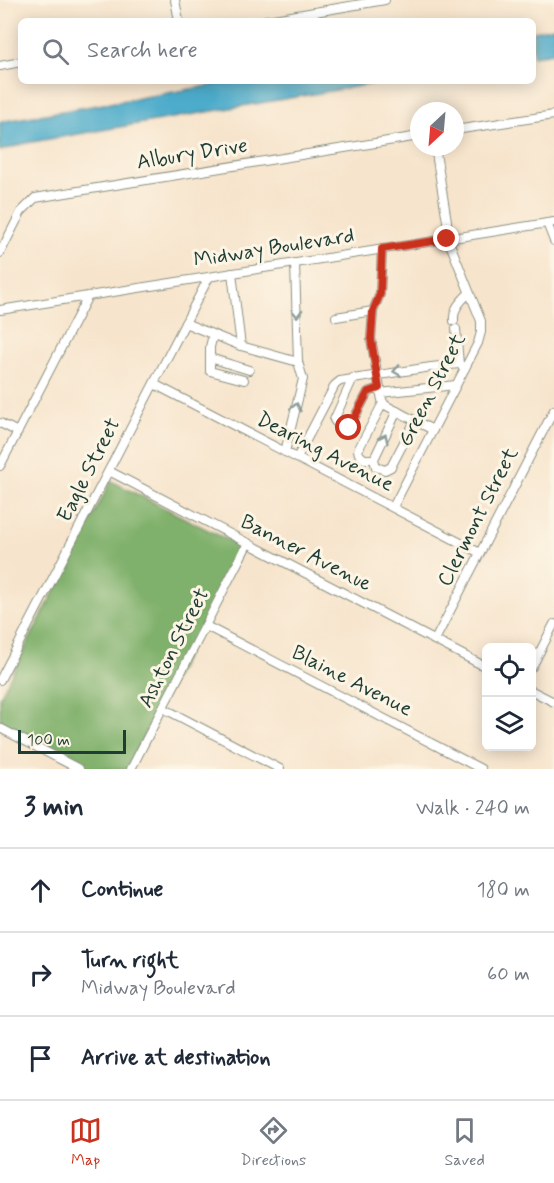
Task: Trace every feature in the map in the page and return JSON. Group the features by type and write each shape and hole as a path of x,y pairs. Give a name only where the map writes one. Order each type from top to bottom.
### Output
{"street":[{"path":"175,0 178,18"},
{"path":"280,18 385,0"},
{"path":"0,66 18,63"},
{"path":"464,129 554,114"},
{"name":"Albury Drive","path":"0,253 21,212 35,198 410,137"},
{"name":"Green Street","path":"393,507 456,385 462,366 478,343 481,332 481,321 447,239 447,221 436,156"},
{"path":"550,222 554,241"},
{"name":"Midway Boulevard","path":"0,310 550,222"},
{"path":"374,459 364,459 358,454 358,450 383,403 371,339 373,311 380,294 382,249"},
{"path":"285,452 303,379 298,362 295,263"},
{"path":"232,273 241,346"},
{"name":"Eagle Street","path":"0,680 209,277"},
{"path":"297,458 335,385 340,381 377,374 462,366 454,315 457,306 469,293"},
{"path":"0,466 88,296"},
{"path":"336,317 373,311"},
{"path":"185,323 241,346 298,362"},
{"path":"213,335 210,371 244,380"},
{"path":"210,358 249,370"},
{"path":"353,378 334,420 339,426 349,428 368,392 456,385"},
{"name":"Dearing Avenue","path":"154,384 480,553"},
{"path":"383,403 433,430"},
{"name":"Clermont Street","path":"435,640 554,410"},
{"path":"397,411 374,459 374,464 380,469 385,470 391,467 415,421"},
{"path":"0,423 18,432"},
{"name":"Banner Avenue","path":"109,471 482,665"},
{"name":"Ashton Street","path":"131,769 248,543"},
{"path":"536,658 554,624"},
{"name":"Blaine Avenue","path":"206,626 481,769"},
{"path":"536,693 554,702"},
{"path":"163,708 280,769"},
{"path":"0,728 79,769"}],"green space":[{"path":"111,481 242,547 127,769 87,769 0,723 0,697"}],"water":[{"path":"554,27 554,53 536,56 536,30"},
{"path":"220,84 371,84 26,143 0,151 0,122"}],"route":[{"path":"349,428 365,396 368,392 379,388 371,339 373,311 380,294 382,249 447,239"}]}
